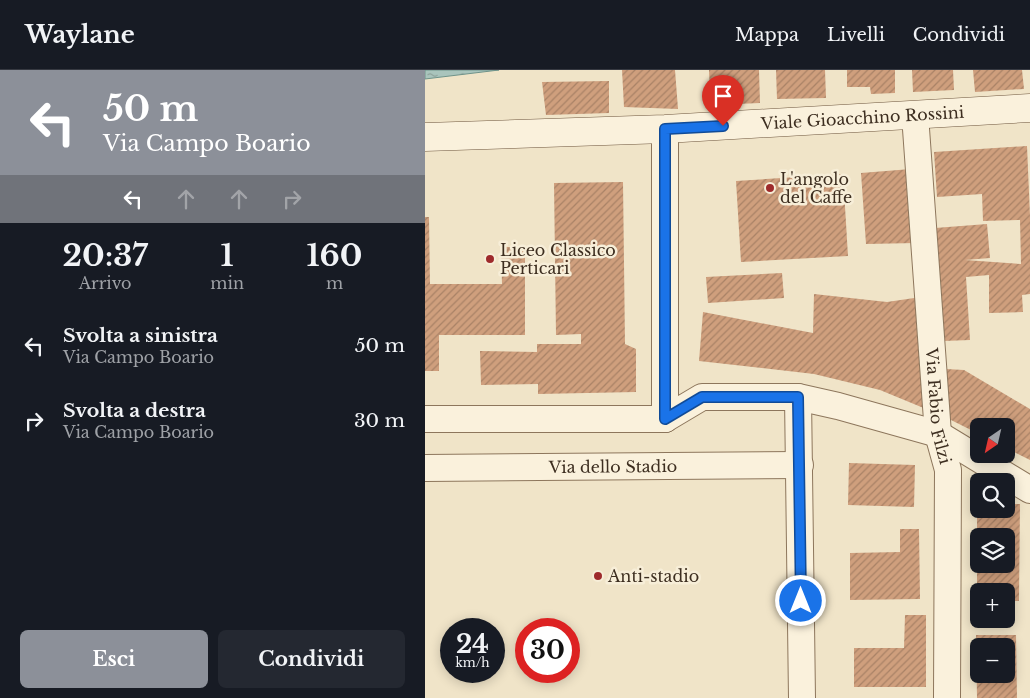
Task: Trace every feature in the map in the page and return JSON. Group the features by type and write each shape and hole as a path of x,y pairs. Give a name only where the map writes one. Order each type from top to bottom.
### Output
{"street":[{"name":"Viale Gioacchino Rossini","path":"425,136 665,129 1030,108"},
{"name":"Via Fabio Filzi","path":"915,115 938,434 948,470 947,698"},
{"path":"665,129 665,419"},
{"path":"425,419 665,419 702,397 798,397 839,406 938,434 1030,490"},
{"path":"798,397 801,698"},
{"name":"Via dello Stadio","path":"425,468 800,464"}],"water":[{"path":"425,70 499,70 425,79"}],"building":[{"path":"622,70 675,70 678,109 624,107"},
{"path":"709,70 759,70 760,103 737,104 737,96 710,96"},
{"path":"776,70 825,70 826,98 777,99"},
{"path":"847,70 895,70 895,93 871,94 870,87 847,87"},
{"path":"912,70 953,70 954,90 913,92"},
{"path":"973,70 1022,70 1024,89 975,92"},
{"path":"609,81 609,113 546,115 542,82"},
{"path":"1027,146 1030,216 1030,294 1022,295 1023,312 989,313 989,275 966,277 970,340 943,341 935,228 987,224 990,258 965,260 1021,264 1020,220 983,221 982,194 937,197 934,152"},
{"path":"911,169 917,243 866,244 861,173"},
{"path":"843,174 848,256 741,262 736,181"},
{"path":"623,182 625,344 636,349 636,392 538,394 538,384 481,385 480,351 537,352 537,344 581,344 581,334 556,335 554,183"},
{"path":"425,217 429,217 430,284 502,284 501,247 525,247 525,335 439,335 439,371 425,371"},
{"path":"782,273 784,298 708,303 706,277"},
{"path":"814,294 887,302 921,297 926,409 880,390 814,374 699,361 703,312 813,333"},
{"path":"946,369 964,370 1030,409 1030,460 1015,452 1015,418 970,418 970,430 945,417"},
{"path":"849,463 915,465 914,507 848,505"},
{"path":"1015,504 1020,504 1019,601 1015,601 1015,583 977,583 977,573 1015,573 1015,528 977,528 977,518 1015,518"},
{"path":"900,529 919,529 920,599 850,600 850,553 900,552"},
{"path":"905,615 926,615 926,687 854,687 854,648 904,648"},
{"path":"976,635 1016,635 1017,698 977,698 977,683 1015,683 1015,638 976,638"}],"place":[{"name":"L'angolo del Caffe","path":"770,188"},
{"name":"Liceo Classico Perticari","path":"490,259"},
{"name":"Anti-stadio","path":"598,576"}],"route":[{"path":"723,126 665,129 665,419 702,397 798,397 801,601"}]}
